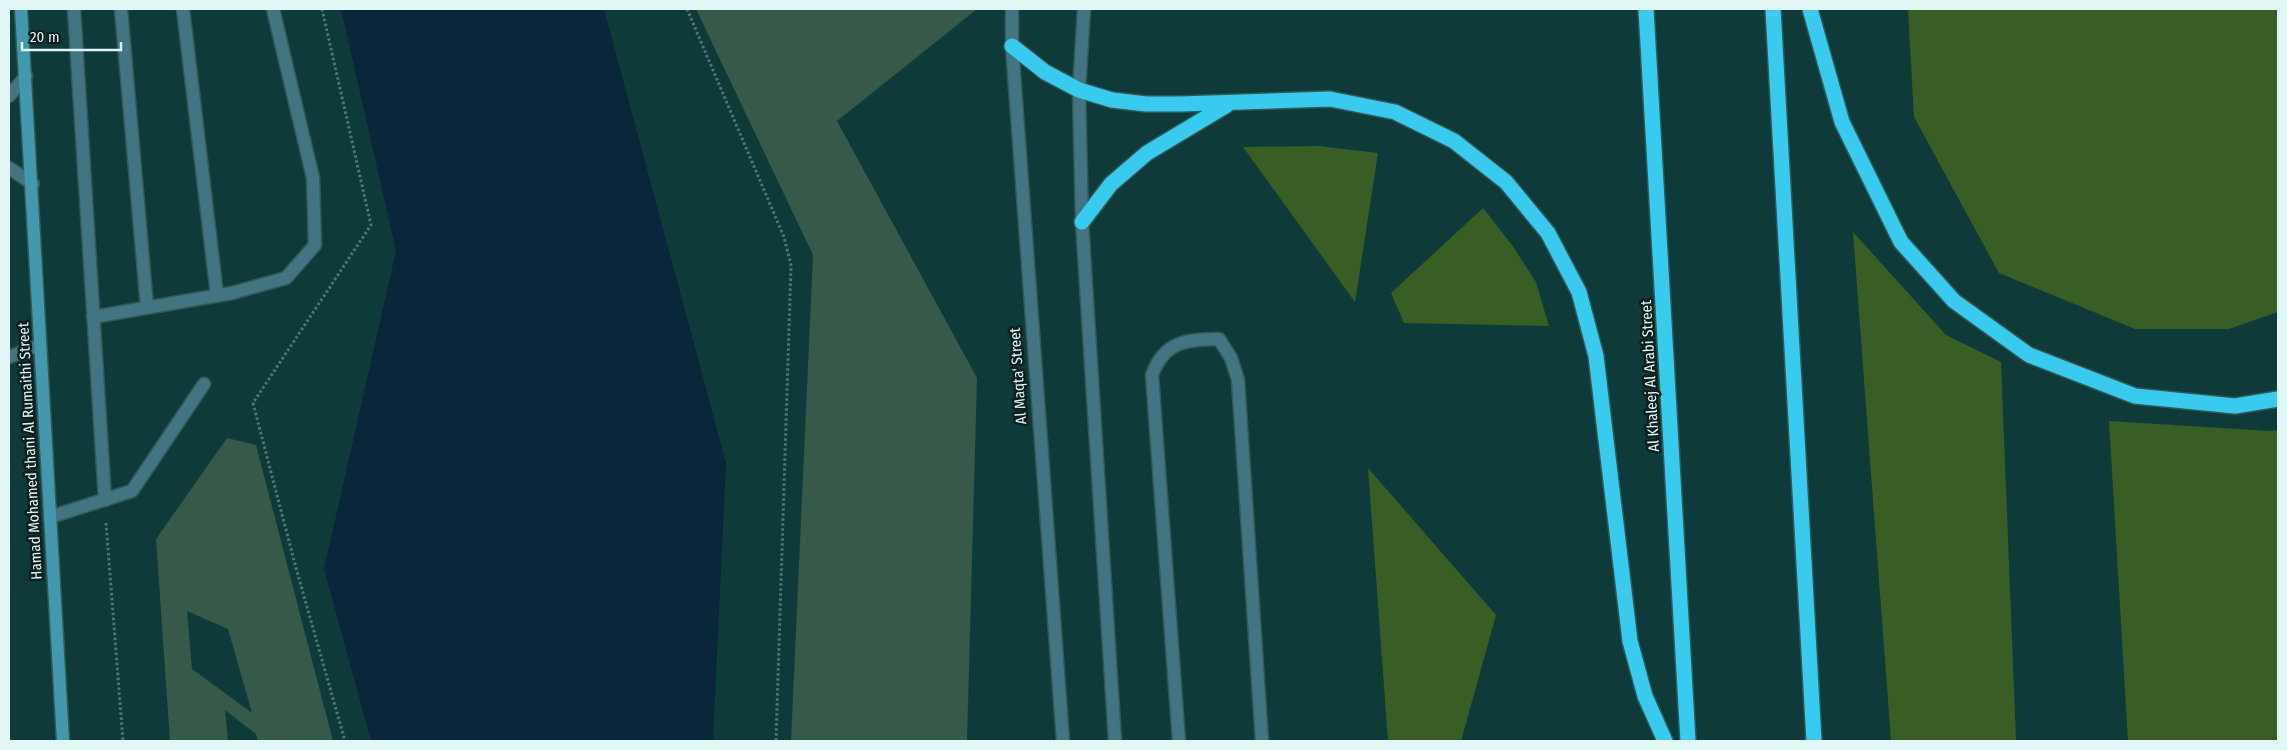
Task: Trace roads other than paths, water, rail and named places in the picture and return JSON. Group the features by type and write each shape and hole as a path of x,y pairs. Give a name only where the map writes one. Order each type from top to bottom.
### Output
{"highway":[{"name":"Al Khaleej Al Arabi Street","path":"1646,9 1688,741"},
{"path":"1773,9 1814,741"},
{"path":"1810,9 1842,122 1901,242 1954,301 2029,355 2134,396 2235,406 2278,399"},
{"path":"1012,46 1045,72 1079,90 1112,100 1146,104 1230,104 1330,99 1395,112 1454,141 1506,182 1548,233 1579,292 1596,356 1630,641 1645,696 1665,741"},
{"path":"1082,222 1111,184 1147,153 1187,127 1230,104"}],"main road":[{"name":"Hamad Mohamed thani Al Rumaithi Street","path":"21,9 33,184 40,344 63,741"}],"street":[{"path":"74,9 105,500"},
{"path":"121,9 147,307"},
{"path":"183,9 217,295"},
{"path":"93,316 217,295 286,278 315,244 313,178 273,9"},
{"name":"Al Maqta' Street","path":"1012,9 1012,46 1063,741"},
{"path":"1084,9 1079,90 1082,222 1115,741"},
{"path":"9,96 26,76"},
{"path":"9,168 33,184"},
{"path":"1179,741 1152,375 1162,356 1170,348 1194,340 1219,339 1231,358 1238,380 1262,741"},
{"path":"9,357 40,344"},
{"path":"50,517 132,491 204,384"}],"water":[{"path":"341,9 604,9 726,463 713,741 371,741 324,569 396,251"}]}
